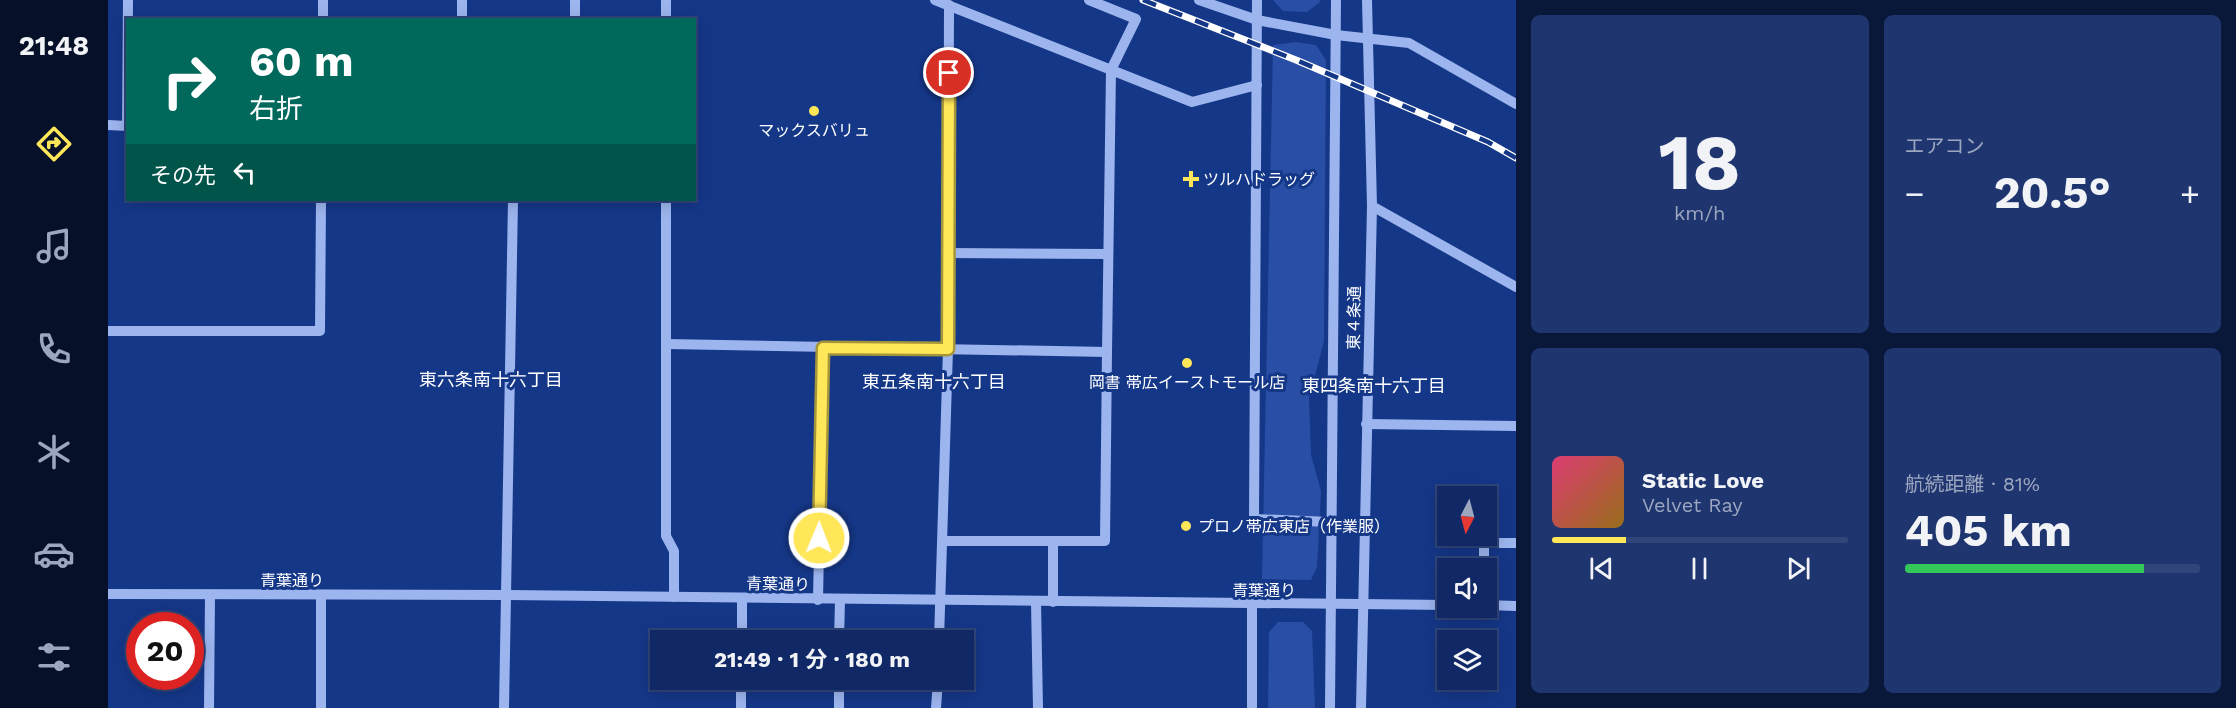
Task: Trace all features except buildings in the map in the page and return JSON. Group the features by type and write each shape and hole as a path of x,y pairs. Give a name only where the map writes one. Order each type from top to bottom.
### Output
{"street":[{"path":"128,0 128,18"},
{"path":"322,18 323,0"},
{"path":"462,0 462,18"},
{"path":"575,0 575,18"},
{"path":"666,0 666,18"},
{"path":"935,0 1192,102 1257,85"},
{"path":"943,541 1105,541 1111,70 1136,19 1089,0"},
{"path":"1199,0 1257,21 1336,35 1409,43 1516,104"},
{"path":"1257,0 1254,519 1331,522"},
{"name":"東４条通","path":"1330,708 1336,0"},
{"name":"東４条通","path":"1361,708 1372,206 1366,37 1367,0"},
{"path":"940,630 948,349 949,5"},
{"path":"108,125 126,126"},
{"path":"108,331 320,331 321,201"},
{"path":"504,708 513,201"},
{"path":"666,201 666,537 674,551 674,597"},
{"path":"1372,206 1516,287"},
{"path":"948,253 1108,254"},
{"path":"666,344 1107,352"},
{"path":"818,600 823,348"},
{"path":"1366,424 1516,426"},
{"path":"1053,541 1053,602"},
{"path":"1484,558 1484,543 1516,543"},
{"name":"青葉通り","path":"108,594 505,595 1252,605 1437,605"},
{"path":"209,708 210,595"},
{"path":"321,595 321,708"},
{"path":"742,599 742,630"},
{"path":"839,630 840,600"},
{"path":"1036,602 1038,708"},
{"path":"1252,605 1252,708"},
{"path":"1497,606 1516,606"},
{"path":"741,690 741,708"},
{"path":"839,690 839,708"},
{"path":"936,708 937,690"}],"shaded area":[{"path":"1273,0 1320,0 1320,2 1307,12 1283,11"},
{"path":"1296,42 1316,45 1326,60 1324,341 1309,398 1311,455 1321,491 1317,567 1311,580 1262,579 1273,45"},
{"path":"1278,622 1303,622 1312,631 1315,708 1268,708 1269,632"}],"railway":[{"path":"1143,0 1296,60 1488,142 1516,158"}],"place":[{"name":"マックスバリュ","path":"814,111"},
{"name":"ツルハドラッグ","path":"1191,179"},
{"name":"岡書 帯広イーストモール店","path":"1187,363"},
{"name":"プロノ帯広東店（作業服）","path":"1186,526"}],"district":[{"name":"東六条南十六丁目","path":"491,379"},
{"name":"東五条南十六丁目","path":"934,381"},
{"name":"東四条南十六丁目","path":"1374,385"}],"route":[{"path":"819,538 823,348 948,349 949,73"}]}
